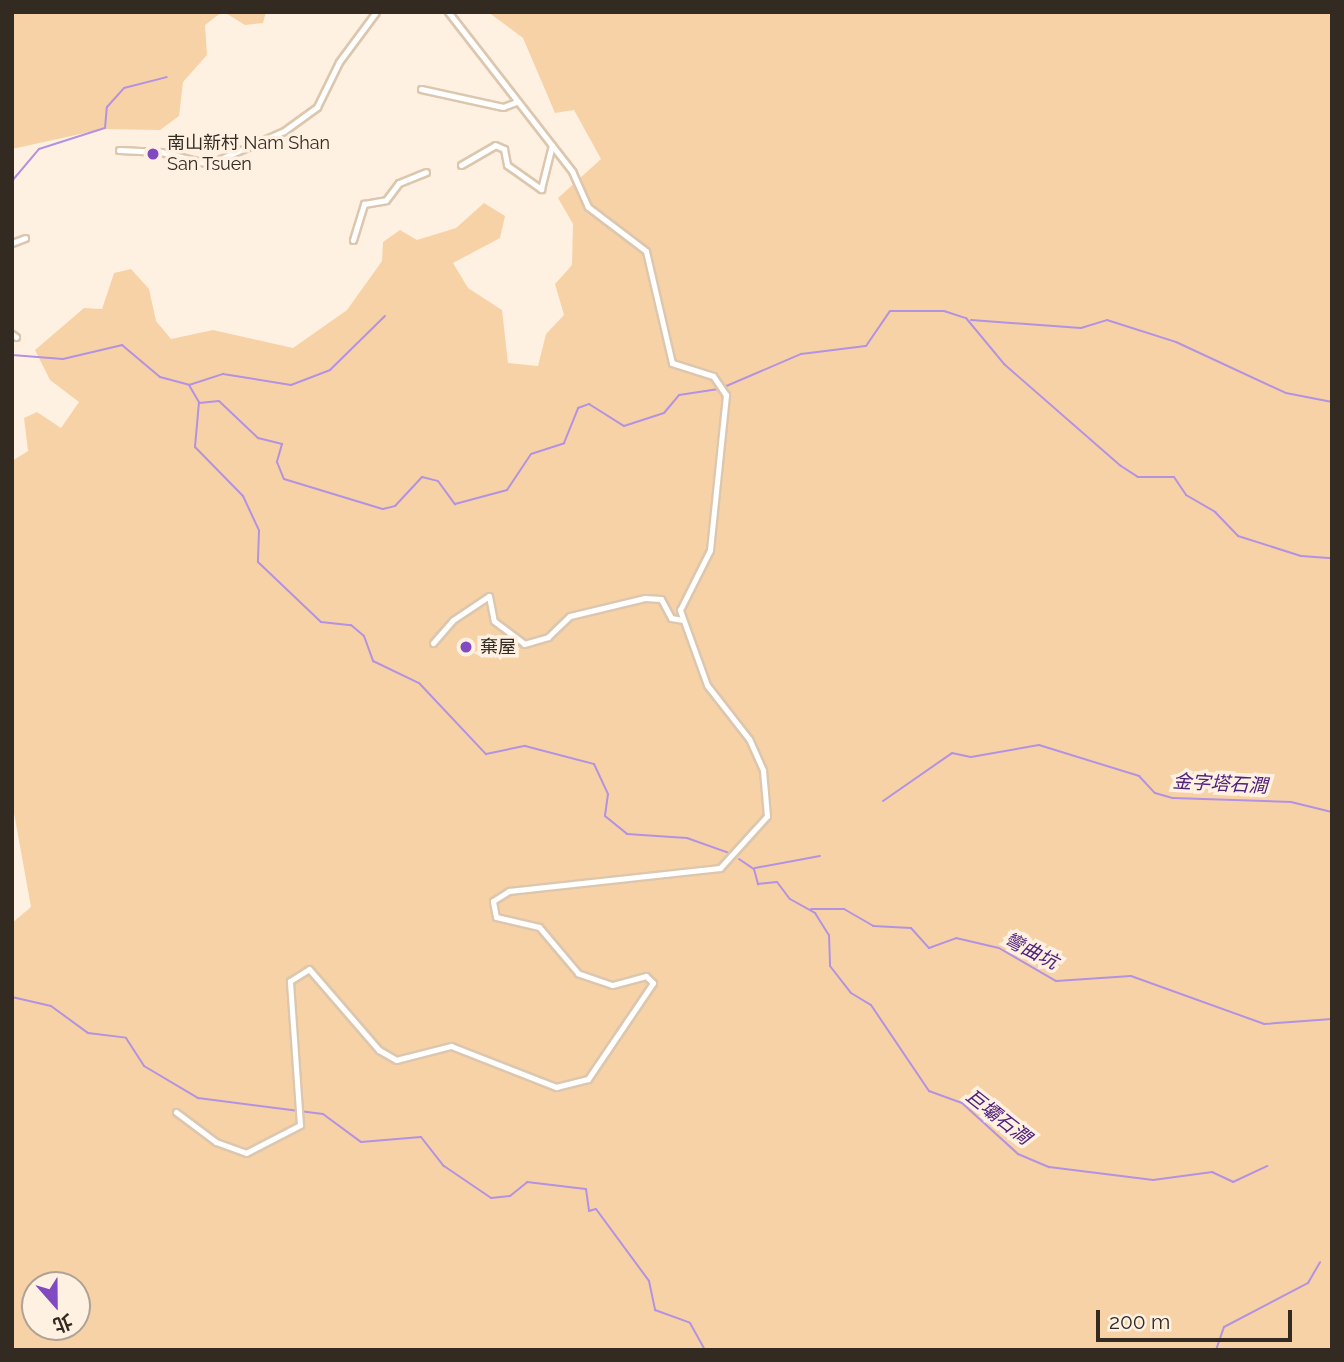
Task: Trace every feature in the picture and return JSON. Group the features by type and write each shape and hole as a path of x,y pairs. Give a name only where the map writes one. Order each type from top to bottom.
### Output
{"street":[{"path":"119,150 161,152 209,164 284,131 317,107 339,62 376,12"},
{"path":"176,1112 216,1142 246,1153 300,1125 302,1113 290,981 309,969 379,1050 396,1060 420,1059 451,1046 556,1087 574,1086 596,1074 653,983 646,976 612,985 578,973 539,927 496,917 493,901 509,891 720,867 763,825 768,804 762,770 750,739 707,685 682,620 681,605 710,550 726,395 713,376 672,363 646,251 591,210 552,145 448,12"},
{"path":"421,89 503,107 516,102"},
{"path":"461,165 495,145 504,149 507,165 541,189 552,145"},
{"path":"353,240 365,204 386,200 399,183 426,172"},
{"path":"12,243 25,238"},
{"path":"433,643 453,620 489,596 494,621 524,644 548,637 570,616 645,598 661,599 671,618 682,620"}],"shaded area":[{"path":"12,12 222,12 205,25 207,55 183,82 179,116 160,130 103,129 12,149"},
{"path":"224,12 266,12 263,23 245,25"},
{"path":"488,12 1332,12 1332,1350 12,1350 12,923 31,907 12,802 12,461 28,451 24,418 37,412 61,428 79,402 50,380 35,350 84,308 102,309 114,273 131,269 149,289 156,321 171,339 213,330 293,348 347,310 382,261 383,242 400,230 417,240 456,228 484,203 505,216 500,238 453,263 468,288 502,310 508,363 538,366 546,334 564,315 555,284 572,265 573,224 558,198 601,159 574,110 555,113 523,38"}],"waterway":[{"path":"59,12 69,12"},
{"path":"175,12 198,12"},
{"path":"12,181 39,149 105,128 107,107 124,88 167,77"},
{"path":"724,387 801,354 866,346 890,311 944,311 966,318 1004,364 1121,466 1138,477 1174,477 1186,495 1215,512 1238,536 1301,556 1332,558"},
{"path":"12,355 63,359 122,345 160,377 189,385 223,374 291,385 330,370 385,316"},
{"path":"971,320 1081,328 1107,320 1176,342 1286,393 1332,402"},
{"path":"189,385 199,402 195,447 243,496 259,531 258,562 321,622 351,625 364,636 373,661 419,683 486,754 525,746 594,764 608,794 605,816 627,834 687,838 732,854"},
{"path":"199,403 219,401 258,438 282,444 277,462 284,479 383,509 395,506 422,477 438,481 455,504 507,490 531,454 564,443 578,408 589,404 624,426 664,413 679,395 719,389"},
{"name":"金字塔石澗","path":"883,801 952,753 971,757 1039,745 1139,776 1155,793 1173,798 1291,802 1332,812"},
{"path":"755,868 820,856"},
{"name":"巨壩石澗","path":"739,859 754,869 758,884 777,882 790,899 815,913 829,935 830,966 851,993 871,1005 929,1091 962,1103 1018,1154 1049,1167 1153,1180 1212,1172 1233,1182 1267,1166"},
{"name":"彎曲坑","path":"811,909 844,909 873,926 911,928 929,948 956,938 999,948 1056,981 1131,976 1264,1024 1332,1019"},
{"path":"12,997 51,1006 88,1033 126,1038 144,1066 198,1098 323,1114 361,1142 421,1137 444,1166 491,1198 510,1196 527,1182 586,1189 589,1211 596,1209 649,1281 655,1310 690,1323 705,1350"},
{"path":"1216,1350 1224,1327 1308,1283 1320,1262"}],"place":[{"name":"南山新村 Nam Shan San Tsuen","path":"153,154"},
{"name":"棄屋","path":"466,647"}]}
